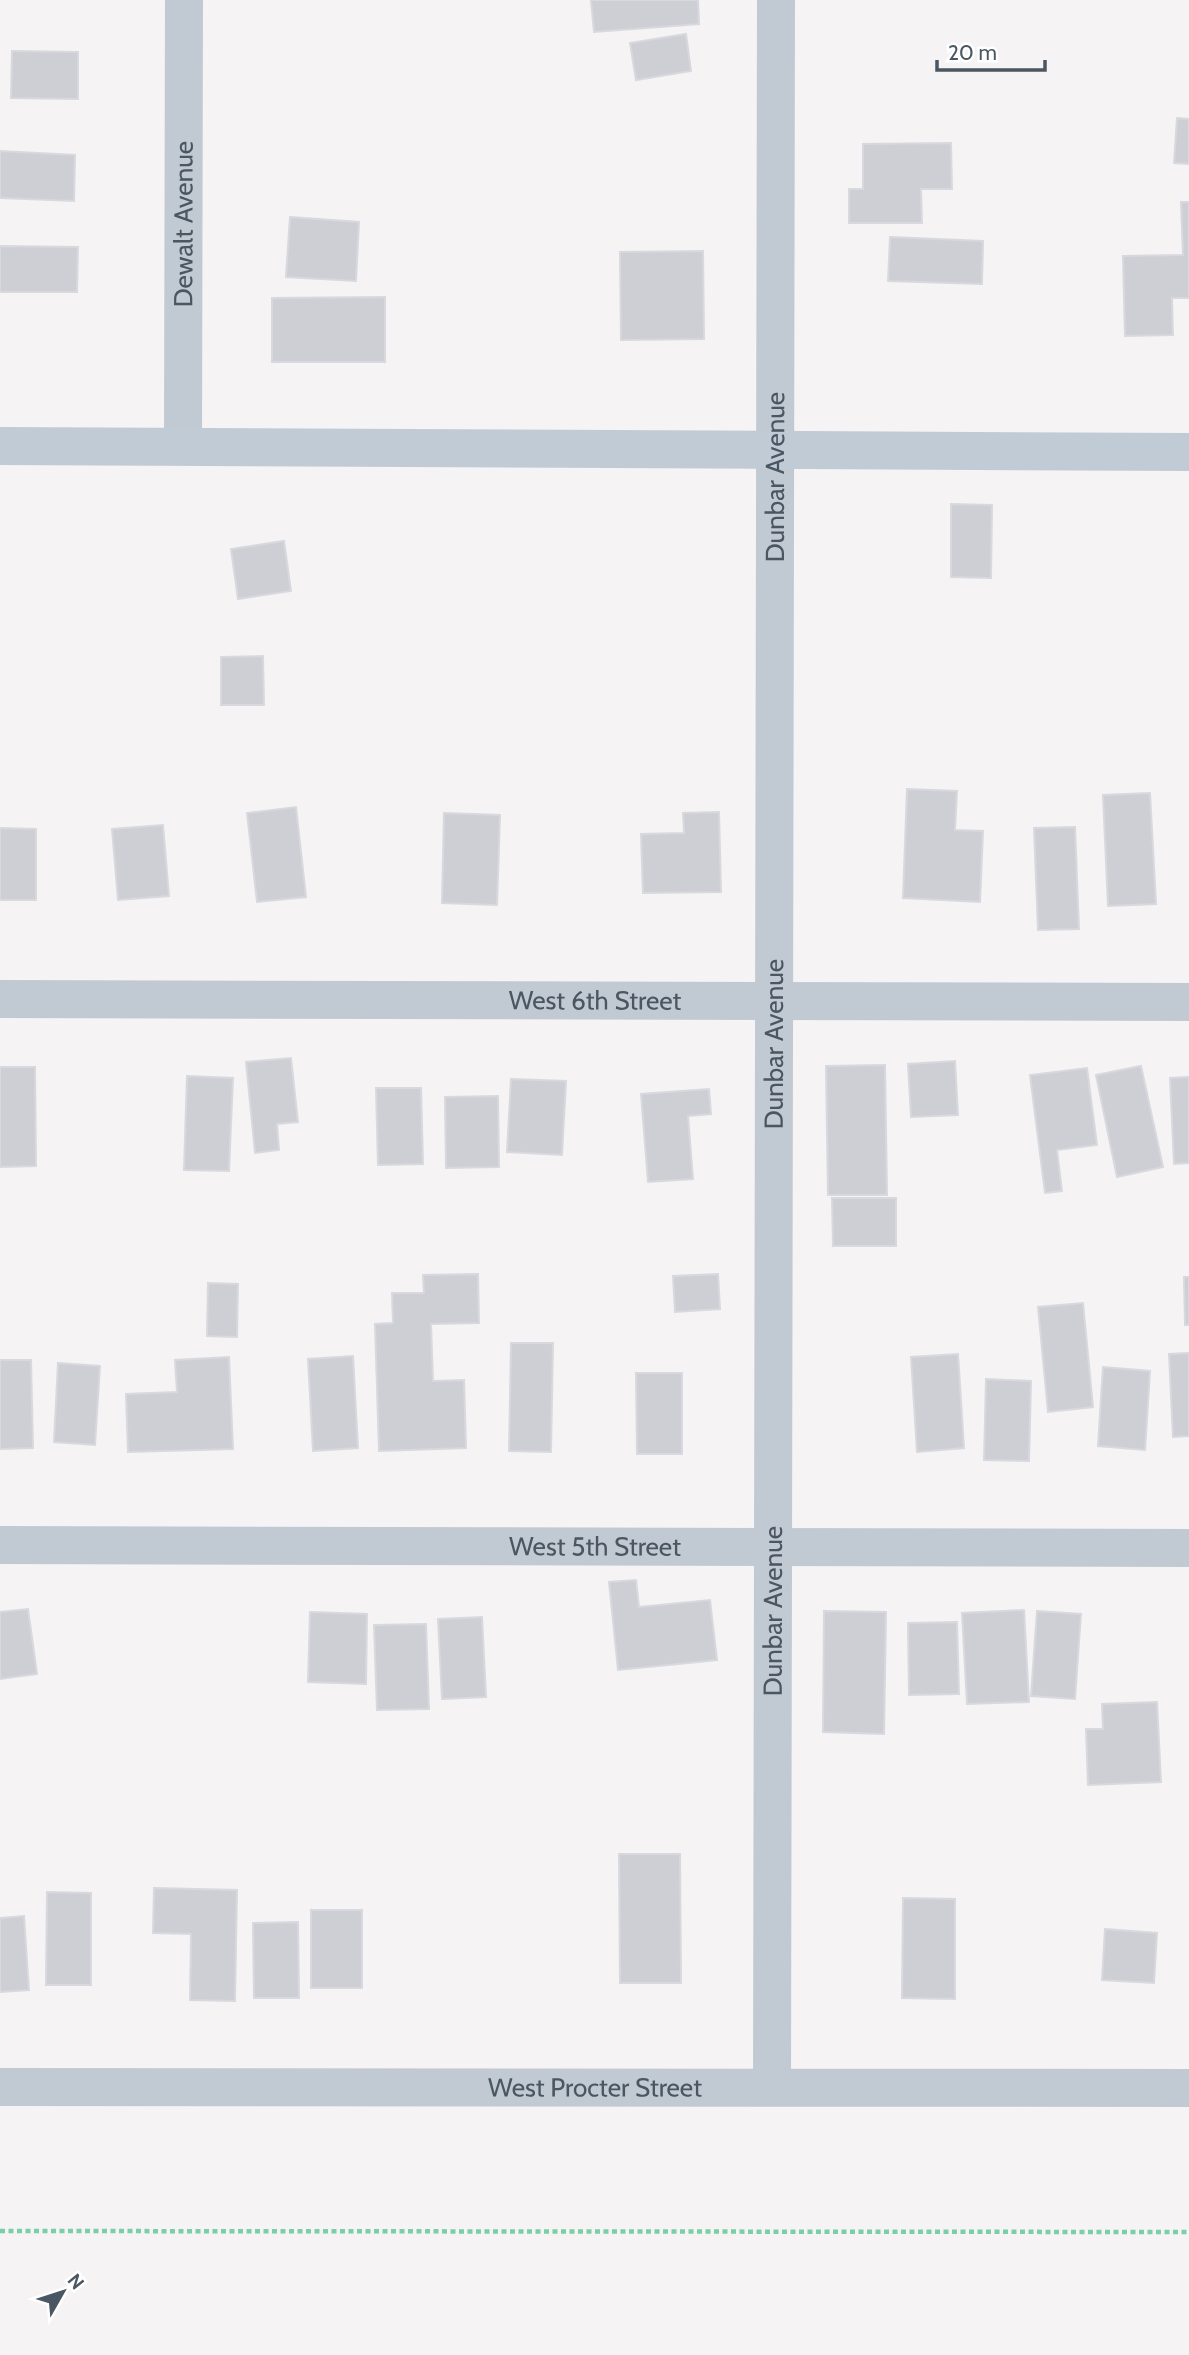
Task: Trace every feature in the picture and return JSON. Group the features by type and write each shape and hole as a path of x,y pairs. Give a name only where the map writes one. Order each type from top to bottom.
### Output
{"main road":[{"path":"0,446 1189,452"}],"street":[{"name":"Dewalt Avenue","path":"183,446 184,0"},
{"name":"Dunbar Avenue","path":"772,2087 776,0"},
{"name":"West 6th Street","path":"0,999 1189,1002"},
{"name":"West 5th Street","path":"0,1545 1189,1548"},
{"name":"West Procter Street","path":"0,2087 1189,2088"}],"path":[{"path":"0,2231 1189,2232"}],"building":[{"path":"591,0 698,0 699,24 594,32"},
{"path":"686,34 691,71 636,80 630,43"},
{"path":"12,51 78,52 78,99 11,98"},
{"path":"1177,118 1189,119 1189,164 1174,163"},
{"path":"951,143 952,189 921,189 922,223 849,223 849,189 863,189 863,144"},
{"path":"0,151 75,155 74,201 0,198"},
{"path":"1181,202 1189,202 1189,298 1172,298 1173,335 1125,336 1123,256 1183,255"},
{"path":"290,217 359,222 356,281 286,277"},
{"path":"890,237 983,241 982,284 888,281"},
{"path":"0,246 78,247 77,292 0,292"},
{"path":"703,251 704,339 621,340 620,252"},
{"path":"385,297 385,362 272,362 272,298"},
{"path":"951,504 992,505 991,578 951,577"},
{"path":"284,541 291,591 238,599 231,549"},
{"path":"263,656 264,705 221,705 221,657"},
{"path":"907,789 957,791 955,830 983,831 980,902 903,898"},
{"path":"1150,793 1156,904 1108,906 1103,795"},
{"path":"296,807 306,897 257,902 247,813"},
{"path":"719,812 721,892 643,893 641,834 684,833 683,813"},
{"path":"444,813 500,815 497,905 442,903"},
{"path":"163,825 169,896 118,900 112,829"},
{"path":"1075,827 1079,929 1038,930 1034,828"},
{"path":"0,828 36,829 36,900 0,900"},
{"path":"291,1058 298,1122 277,1124 279,1150 255,1153 246,1062"},
{"path":"955,1061 958,1115 911,1117 908,1064"},
{"path":"885,1065 887,1195 828,1195 826,1066"},
{"path":"1141,1066 1163,1167 1117,1177 1096,1075"},
{"path":"0,1067 35,1067 36,1166 0,1167"},
{"path":"1087,1068 1097,1145 1057,1150 1062,1191 1045,1193 1030,1075"},
{"path":"187,1076 233,1078 229,1171 184,1170"},
{"path":"1189,1077 1189,1163 1174,1164 1170,1078"},
{"path":"511,1079 566,1081 562,1155 507,1152"},
{"path":"376,1088 421,1088 423,1164 378,1165"},
{"path":"709,1089 711,1114 688,1116 693,1179 648,1182 641,1094"},
{"path":"498,1096 499,1167 446,1168 445,1097"},
{"path":"832,1198 896,1198 896,1246 833,1246"},
{"path":"478,1274 479,1323 431,1324 433,1381 464,1380 466,1448 379,1451 375,1324 393,1323 392,1293 424,1293 423,1275"},
{"path":"718,1274 720,1309 675,1312 673,1276"},
{"path":"1184,1277 1189,1277 1189,1325 1185,1325"},
{"path":"208,1283 238,1284 237,1337 207,1336"},
{"path":"1083,1303 1093,1407 1048,1412 1038,1307"},
{"path":"511,1343 553,1343 551,1452 509,1451"},
{"path":"1189,1353 1189,1436 1173,1437 1169,1354"},
{"path":"958,1354 964,1448 917,1452 911,1357"},
{"path":"353,1356 358,1448 313,1451 308,1359"},
{"path":"229,1357 233,1449 128,1452 126,1394 177,1392 175,1360"},
{"path":"0,1360 31,1360 33,1448 0,1449"},
{"path":"58,1363 100,1366 95,1445 54,1442"},
{"path":"1103,1367 1150,1371 1145,1450 1098,1446"},
{"path":"636,1373 682,1373 682,1454 637,1454"},
{"path":"986,1379 1031,1381 1029,1461 984,1460"},
{"path":"636,1580 639,1607 710,1600 717,1660 618,1670 609,1582"},
{"path":"28,1609 37,1674 0,1679 0,1612"},
{"path":"1024,1610 1029,1702 967,1704 962,1613"},
{"path":"824,1611 886,1612 884,1734 823,1732"},
{"path":"1037,1611 1081,1614 1075,1699 1031,1696"},
{"path":"310,1612 367,1614 366,1684 308,1682"},
{"path":"482,1617 486,1697 442,1699 438,1619"},
{"path":"957,1622 959,1694 909,1695 908,1623"},
{"path":"426,1624 429,1709 377,1710 374,1625"},
{"path":"1157,1702 1161,1782 1088,1785 1086,1729 1103,1729 1102,1704"},
{"path":"619,1854 680,1854 681,1983 620,1983"},
{"path":"154,1888 237,1890 235,2001 190,2000 191,1934 153,1933"},
{"path":"47,1892 91,1893 91,1985 46,1985"},
{"path":"903,1898 955,1899 955,1999 902,1998"},
{"path":"311,1910 362,1910 362,1988 311,1988"},
{"path":"24,1916 29,1990 0,1992 0,1918"},
{"path":"298,1922 299,1998 254,1998 253,1923"},
{"path":"1105,1929 1157,1933 1154,1983 1102,1980"}]}
